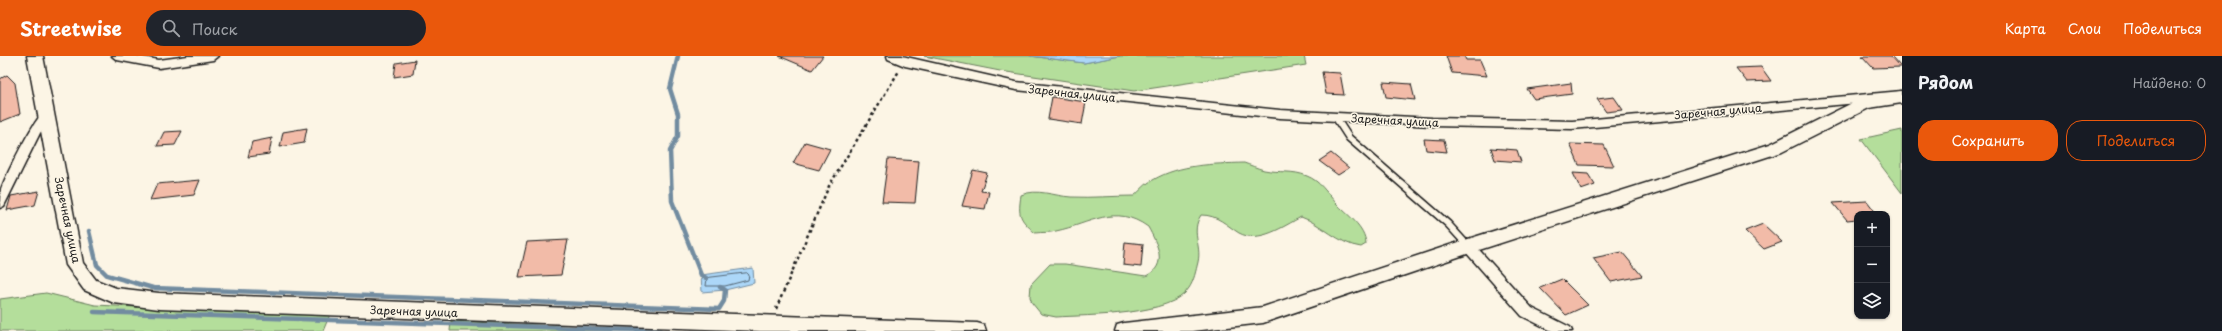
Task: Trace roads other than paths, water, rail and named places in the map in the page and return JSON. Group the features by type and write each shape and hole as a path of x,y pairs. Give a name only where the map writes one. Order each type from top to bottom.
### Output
{"street":[{"name":"Заречная улица","path":"35,56 75,265 90,285 114,294 159,301 638,319 771,322 977,331"},
{"path":"117,56 159,64 213,56"},
{"name":"Заречная улица","path":"892,56 905,62 1016,86 1336,118 1432,122 1572,125 1902,96"},
{"name":"Заречная улица","path":"1124,331 1264,315 1468,246 1776,148 1866,103 1902,96"},
{"path":"0,203 34,131 47,114"},
{"path":"1468,246 1527,312 1566,331"}],"lane":[{"path":"1336,118 1349,138 1448,224 1468,246"}],"water":[{"path":"1030,56 1120,56 1084,63"},
{"path":"753,268 754,283 725,290 702,292 701,275"}],"waterway":[{"path":"678,56 670,89 678,114 678,136 670,151 672,201 701,275 706,278"},
{"path":"89,231 97,265 107,275 153,288 719,309 724,301 725,290 720,287"},
{"path":"94,312 660,331"}]}
